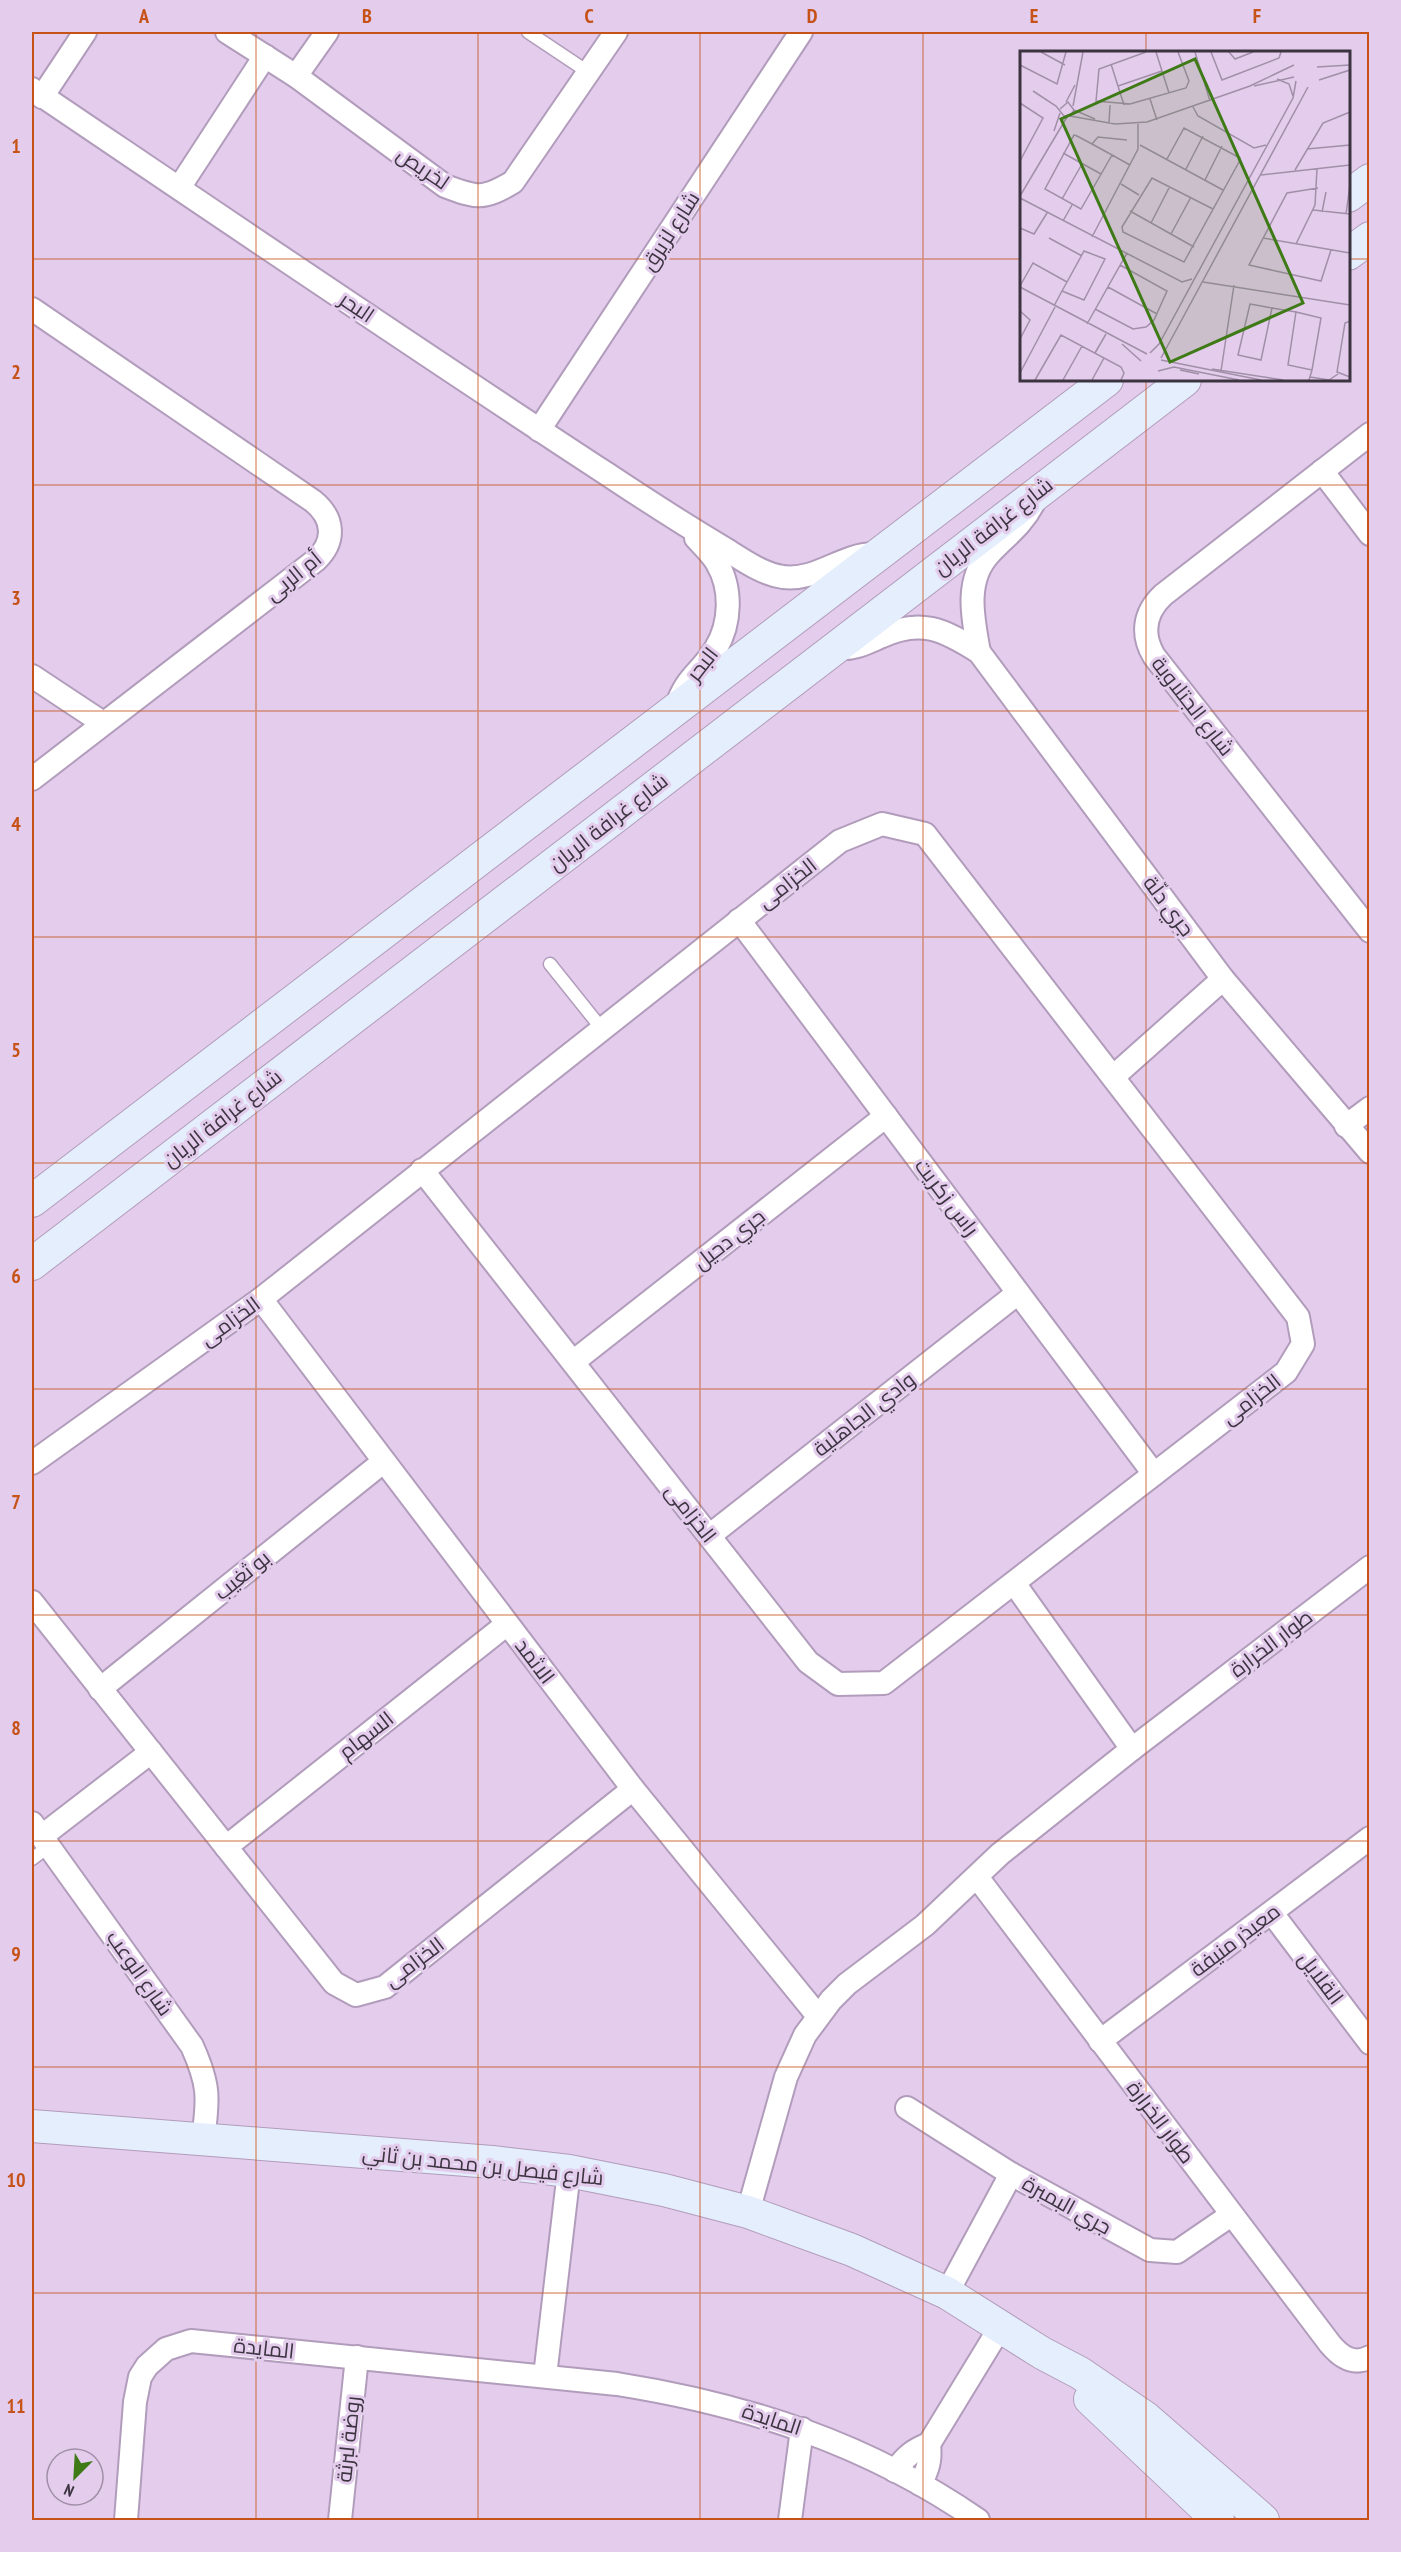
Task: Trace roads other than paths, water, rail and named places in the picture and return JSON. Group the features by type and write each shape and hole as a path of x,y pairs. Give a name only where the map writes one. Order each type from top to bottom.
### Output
{"main road":[{"path":"1350,195 1370,180"},
{"path":"1350,253 1370,238"},
{"path":"32,1202 1106,381"},
{"name":"شارع غرافة الريان","path":"32,1264 1184,381"},
{"name":"شارع فيصل بن محمد بن ثاني","path":"32,2126 492,2162 569,2171 664,2190 748,2212 852,2250 947,2293 1042,2353 1080,2373 1146,2418 1263,2520"},
{"name":"شارع فيصل بن محمد بن ثاني","path":"1042,2353 1218,2520"}],"street":[{"path":"37,93 85,32"},
{"name":"لخريص","path":"227,32 296,76 445,186 468,194 490,196 513,182 616,32"},
{"path":"296,76 327,32"},
{"name":"شارع لزيرق","path":"539,430 801,32"},
{"path":"179,188 265,56"},
{"name":"البحر","path":"37,93 539,430 683,524 753,565 783,577 800,577 818,573 863,554 877,554"},
{"name":"أم الربى","path":"32,309 313,501 322,508 329,519 331,530 330,542 316,560 32,779"},
{"name":"شارع الجتلاوية","path":"1370,434 1156,602 1147,619 1146,638 1154,656 1370,931"},
{"path":"1322,471 1370,534"},
{"name":"جري دلّة","path":"979,652 972,618 973,590 978,574 990,553 1026,516 1036,493"},
{"name":"البحر","path":"676,709 687,682 717,647 728,613 723,576 717,562 683,524"},
{"name":"جري دلّة","path":"835,648 860,646 896,629 920,626 945,632 979,652 1223,979 1370,1152"},
{"path":"32,676 103,723"},
{"name":"الخزامى","path":"32,1463 261,1299 422,1170 840,841 882,824 925,834 1298,1317 1303,1344 1286,1372 884,1683 838,1684 808,1662 422,1170"},
{"name":"راس زكريت","path":"739,920 1154,1474"},
{"path":"1113,1077 1223,979"},
{"path":"1346,1126 1370,1108"},
{"name":"جري دحيل","path":"573,1362 886,1116"},
{"name":"وادي الجاهلية","path":"709,1536 1018,1293"},
{"name":"الاثمد","path":"261,1299 633,1789 818,2016"},
{"name":"بو ثغيب","path":"100,1689 383,1462"},
{"name":"طوار الخرارة","path":"748,2212 786,2078 800,2046 818,2016 847,1984 925,1925 1000,1854 1132,1749 1370,1568"},
{"path":"1014,1583 1132,1749"},
{"name":"الخزامى","path":"32,1602 334,1983 356,1995 385,1987 633,1789"},
{"name":"السهام","path":"226,1847 507,1624"},
{"path":"39,1841 152,1752"},
{"name":"معيذر منيفة","path":"1100,2041 1370,1838"},
{"name":"شارع الوعب","path":"39,1841 192,2046 205,2075 208,2105 203,2139"},
{"name":"طوار الخرارة","path":"977,1877 1329,2344 1339,2354 1360,2359"},
{"name":"القلايل","path":"1272,1912 1370,2043"},
{"name":"جري البمبرة","path":"907,2109 1011,2174 1150,2250 1177,2253 1231,2216"},
{"path":"545,2376 569,2171"},
{"path":"947,2293 1011,2174"},
{"path":"896,2471 904,2459 915,2450 929,2444 1001,2326"},
{"name":"المايدة","path":"126,2520 136,2389 147,2366 166,2349 191,2341 545,2376 680,2394 741,2409 846,2446 920,2484 978,2520"},
{"name":"روضة لبرثة","path":"340,2520 357,2357"},
{"path":"790,2520 802,2429"},
{"path":"920,2484 927,2472 930,2458 929,2444"}],"lane":[{"path":"528,32 588,72"},
{"path":"550,964 602,1029"}]}
